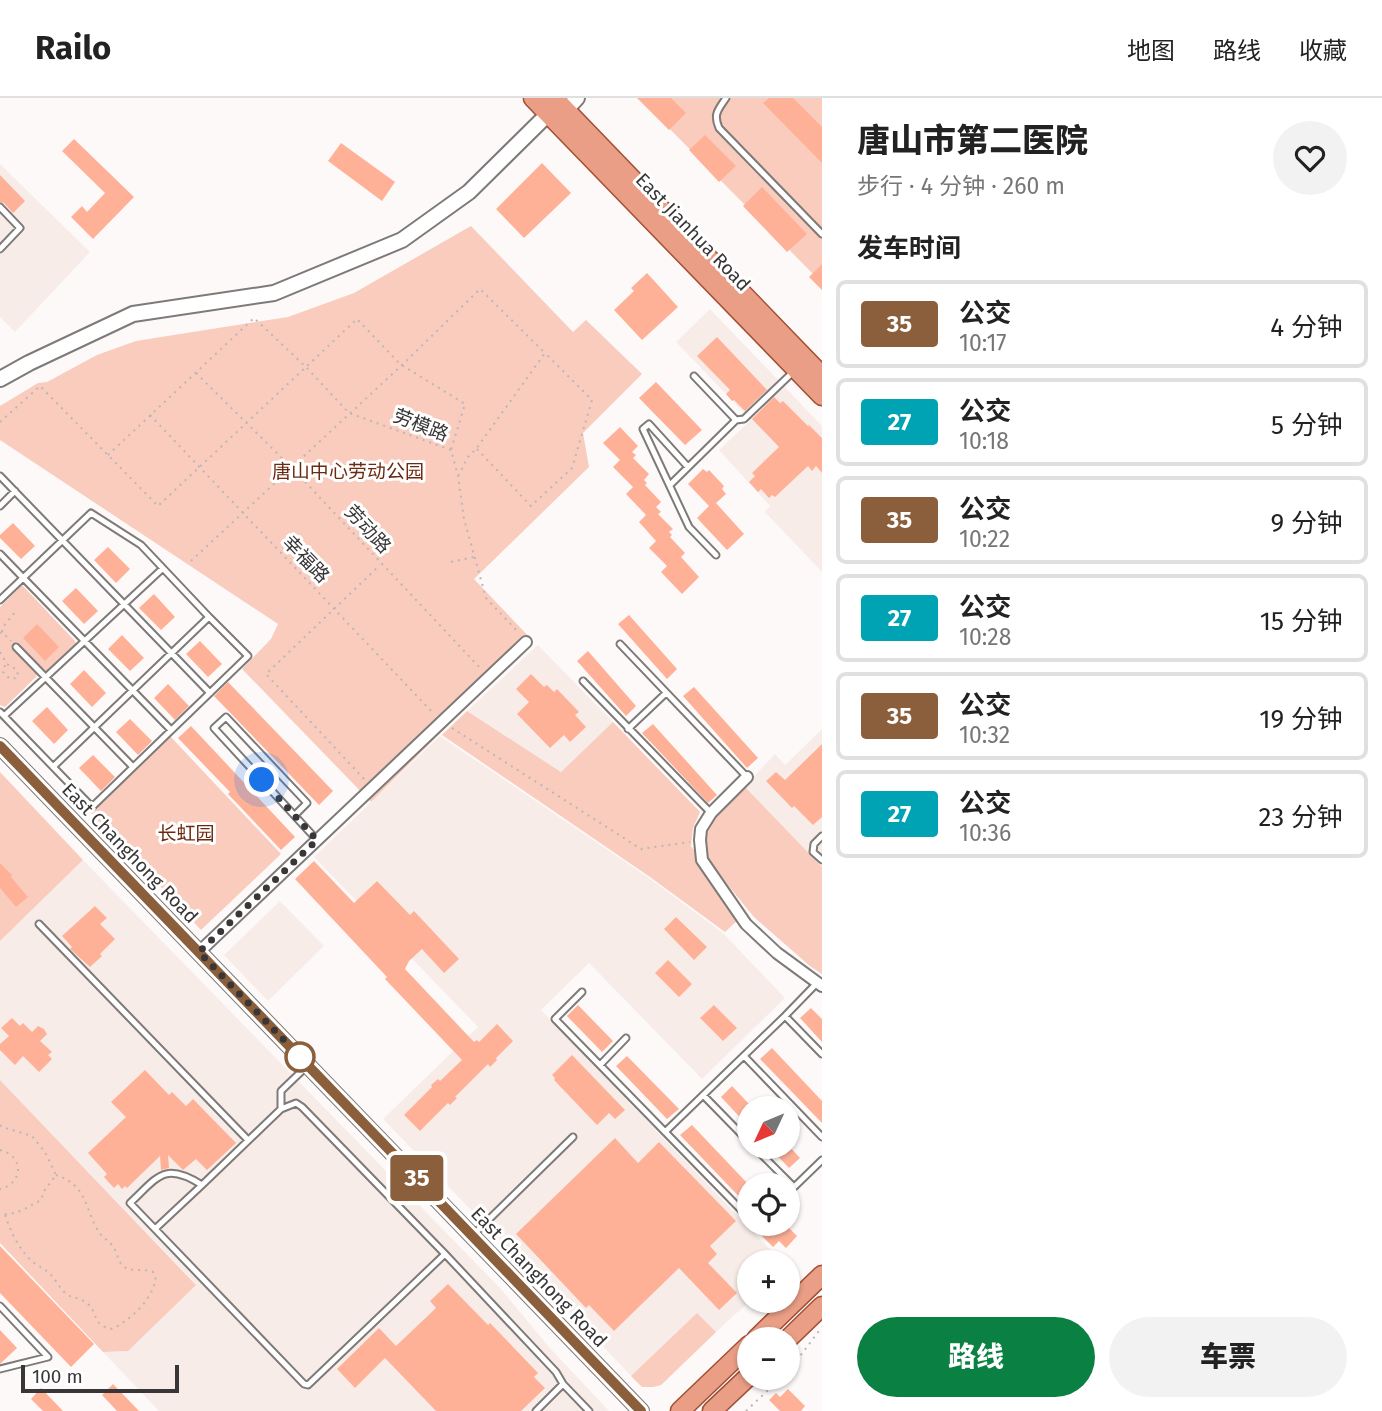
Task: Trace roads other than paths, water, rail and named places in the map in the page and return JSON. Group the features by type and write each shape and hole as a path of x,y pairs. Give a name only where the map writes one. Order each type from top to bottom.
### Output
{"main road":[{"name":"East Jianhua Road","path":"533,98 560,103 814,368 822,396"},
{"path":"768,1327 822,1275"},
{"path":"800,1327 822,1306"},
{"path":"680,1411 737,1356"},
{"path":"712,1411 737,1387"}],"street":[{"path":"0,379 133,314 274,293 402,240 468,192 560,103"},
{"path":"199,952 526,642"},
{"name":"East Changhong Road","path":"0,746 641,1411"},
{"path":"747,776 711,813 701,829 702,860 747,924 777,953 820,984"}],"lane":[{"path":"726,98 715,119 719,128 822,234"},
{"path":"0,207 20,228 0,249"},
{"path":"670,485 736,420 744,419 814,368"},
{"path":"694,376 736,420"},
{"path":"688,467 649,424 643,429 689,527 716,555"},
{"path":"0,476 210,693"},
{"path":"0,506 15,491"},
{"path":"0,600 91,513 141,545 247,656 92,807 2,714 46,678 162,569"},
{"path":"0,554 171,730"},
{"path":"53,767 209,617"},
{"path":"620,644 747,776"},
{"path":"16,647 133,767"},
{"path":"583,681 711,813"},
{"path":"628,729 666,693"},
{"path":"295,815 307,803 226,717 214,728 317,840"},
{"path":"822,836 814,844 813,852 822,860"},
{"path":"39,924 248,1140"},
{"path":"665,1132 820,984"},
{"path":"582,992 555,1019 737,1206"},
{"path":"785,1016 822,1054"},
{"path":"600,1065 626,1038"},
{"path":"744,1056 822,1137"},
{"path":"281,1109 281,1091 308,1065"},
{"path":"703,1095 737,1130"},
{"path":"155,1229 281,1109 296,1103 445,1254 589,1411"},
{"path":"472,1236 573,1137"},
{"path":"766,1159 780,1173"},
{"path":"800,1181 822,1160"},
{"path":"202,1185 174,1172 159,1176 130,1203 304,1384 308,1385 445,1254"},
{"path":"0,1306 48,1357 0,1369"},
{"path":"536,1411 563,1384"},
{"path":"577,1411 583,1405"}],"park label":[{"name":"唐山中心劳动公园","path":"348,471"},
{"name":"长虹园","path":"186,833"}]}
